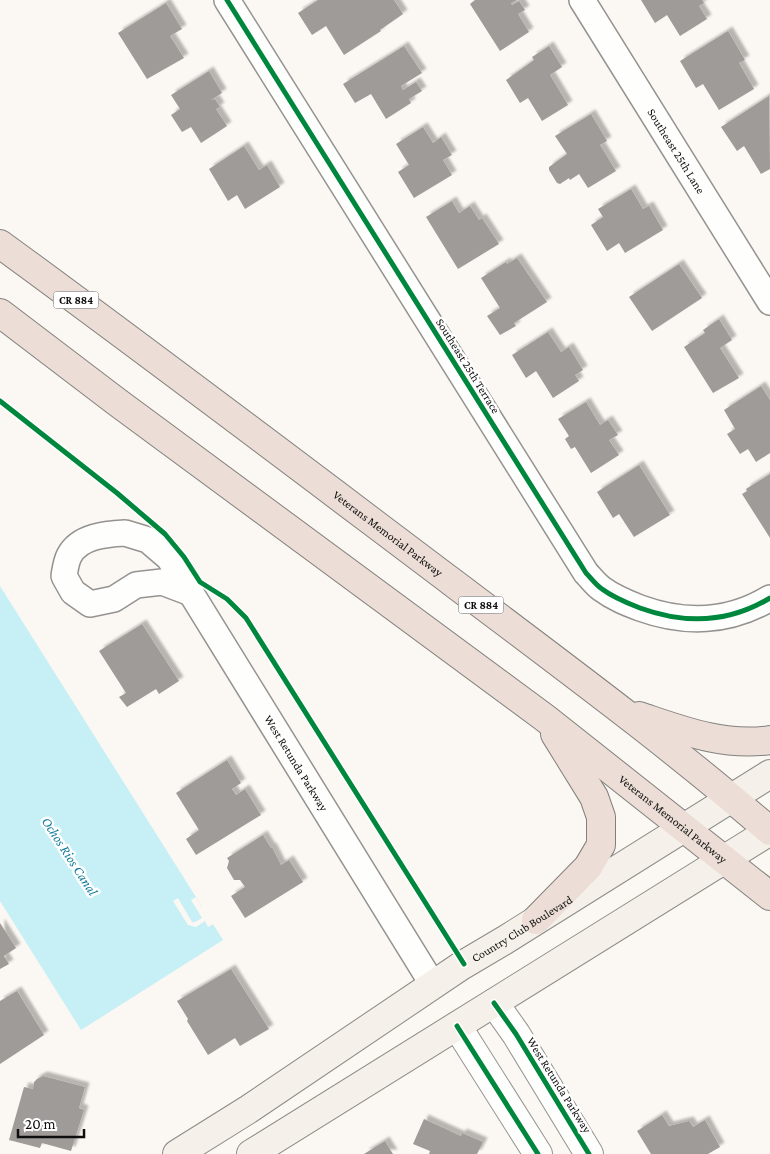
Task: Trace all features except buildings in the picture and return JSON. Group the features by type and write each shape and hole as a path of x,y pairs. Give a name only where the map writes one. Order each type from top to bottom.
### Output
{"highway":[{"name":"Veterans Memorial Parkway","path":"0,244 161,362 620,710 731,797 770,831"},
{"name":"Veterans Memorial Parkway","path":"0,312 151,427 545,718 722,860 770,896"},
{"path":"620,710 695,735 710,738 754,742 770,740"},
{"path":"536,920 588,867 601,845 601,817 594,797 545,718"}],"main road":[{"name":"Country Club Boulevard","path":"177,1154 249,1109 464,964 770,774"},
{"path":"251,1154 770,831"}],"street":[{"name":"Southeast 25th Terrace","path":"227,0 586,573 602,589 625,602 653,612 683,619 709,619 734,615 757,606 770,598"},
{"name":"Southeast 25th Lane","path":"582,0 770,302"},
{"name":"West Retunda Parkway","path":"191,593 162,582 136,585 114,599 90,604 73,592 64,576 69,556 79,544 101,535 125,533 148,540 169,558 191,593 433,985"},
{"name":"West Retunda Parkway","path":"494,1003 516,1034 590,1154"},
{"path":"457,1026 538,1154"}],"water":[{"name":"Ochos Rios Canal","path":"0,586 223,940 81,1030 0,901"}],"pier":[{"path":"196,897 215,923 208,927 205,921 196,927 188,925 173,901 178,898 192,922 195,922 202,918 191,900"}],"cycle path":[{"path":"227,0 586,573 600,587 616,598 640,608 673,617 706,618 722,616 739,612 770,598"},
{"path":"0,401 117,493 165,534 184,557 200,582 227,599 246,618 464,964"},
{"path":"494,1003 516,1034 589,1154"},
{"path":"457,1026 538,1154"}]}
